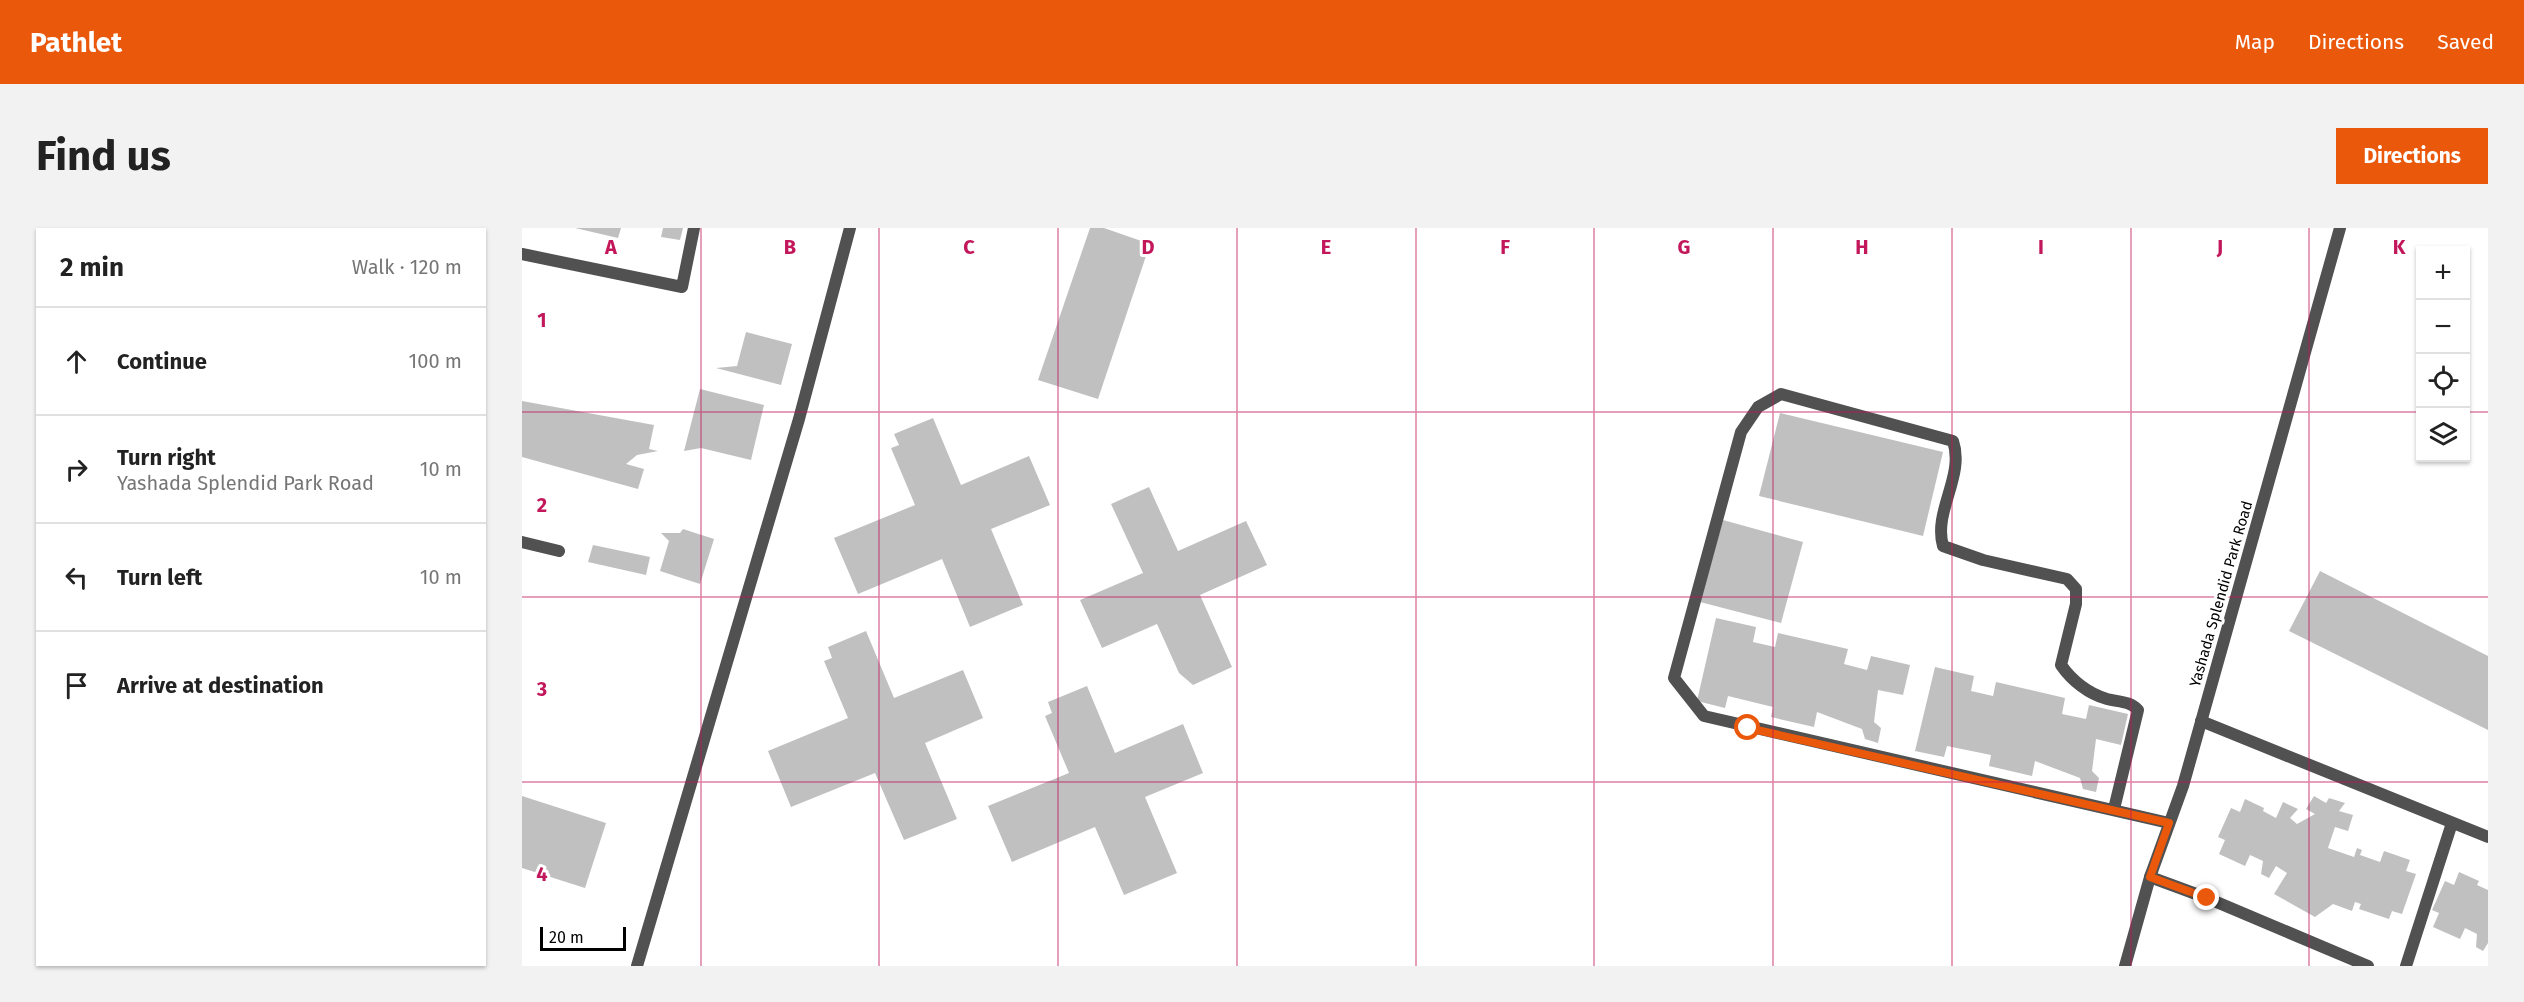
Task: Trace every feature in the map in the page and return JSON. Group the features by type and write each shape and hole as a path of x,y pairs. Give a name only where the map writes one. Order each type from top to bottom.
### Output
{"street":[{"path":"522,254 682,287 694,228"},
{"path":"637,966 799,419 850,228"},
{"name":"Yashada Splendid Park Road","path":"2125,966 2150,877 2201,721 2340,228"},
{"path":"2114,809 2138,710 2132,704 2105,699 2071,680 2061,665 2076,604 2076,589 2067,579 1983,560 1943,546 1939,532 1958,456 1953,441 1781,394 1758,407 1741,432 1674,678 1704,716 2169,823"},
{"path":"522,542 559,550"},
{"path":"2201,721 2488,837"},
{"path":"2406,966 2452,823"},
{"path":"2150,877 2207,898 2368,966"}],"building":[{"path":"575,228 621,228 618,238"},
{"path":"663,228 683,228 680,240 661,237"},
{"path":"1090,228 1104,228 1150,244 1098,399 1038,380"},
{"path":"746,332 792,344 781,385 716,368 737,366"},
{"path":"700,389 764,405 751,460 701,448 684,451"},
{"path":"522,401 654,425 649,449 658,451 637,455 626,464 644,469 638,489 522,457"},
{"path":"1780,413 1943,452 1923,536 1759,496"},
{"path":"933,418 961,485 1029,456 1050,505 991,529 1023,605 970,627 942,559 858,594 834,538 915,505 891,448 899,445 894,434"},
{"path":"1149,487 1178,551 1246,521 1267,565 1200,595 1232,667 1193,685 1179,673 1157,624 1102,648 1080,600 1143,573 1111,504"},
{"path":"1723,520 1803,542 1781,623 1700,602"},
{"path":"683,529 714,539 700,584 660,571 669,541 661,533 680,533"},
{"path":"593,545 650,557 646,575 588,562"},
{"path":"2320,571 2488,656 2488,730 2289,631"},
{"path":"1716,618 1756,627 1753,642 1775,647 1778,633 1848,649 1844,664 1867,670 1871,656 1910,665 1903,695 1878,690 1874,722 1881,728 1878,743 1865,739 1862,729 1817,712 1814,727 1771,717 1773,707 1728,696 1725,708 1697,701"},
{"path":"866,631 894,698 963,670 983,718 925,743 957,819 904,840 875,773 791,807 768,751 848,718 824,661 832,658 828,647"},
{"path":"1935,667 1974,676 1971,691 1993,696 1996,682 2065,698 2062,714 2086,719 2089,705 2128,714 2121,745 2096,739 2092,771 2099,778 2096,792 2083,789 2080,778 2035,761 2032,776 1989,766 1991,755 1947,746 1944,757 1915,751"},
{"path":"1087,686 1115,753 1183,724 1203,773 1145,797 1177,873 1124,895 1095,827 1012,862 988,806 1069,773 1045,716 1052,713 1048,702"},
{"path":"522,796 606,823 585,888 522,868"},
{"path":"2314,796 2326,803 2329,798 2345,803 2339,811 2353,815 2348,831 2335,827 2328,848 2354,857 2357,848 2362,850 2360,855 2380,862 2384,851 2410,860 2406,871 2416,874 2402,914 2392,911 2389,919 2359,909 2361,904 2355,902 2352,911 2333,904 2315,917 2274,894 2287,873 2276,866 2269,878 2261,874 2263,861 2250,855 2245,866 2219,854 2225,840 2218,837 2231,808 2240,812 2245,799 2264,808 2263,811 2276,818 2283,802 2298,809 2290,818 2297,824 2315,814 2306,809"},
{"path":"2459,872 2479,881 2477,885 2488,890 2488,943 2483,951 2476,947 2477,934 2465,928 2460,939 2433,927 2439,913 2432,910 2445,881 2454,885"}],"route":[{"path":"1748,728 2169,823 2150,877 2207,898"}]}
